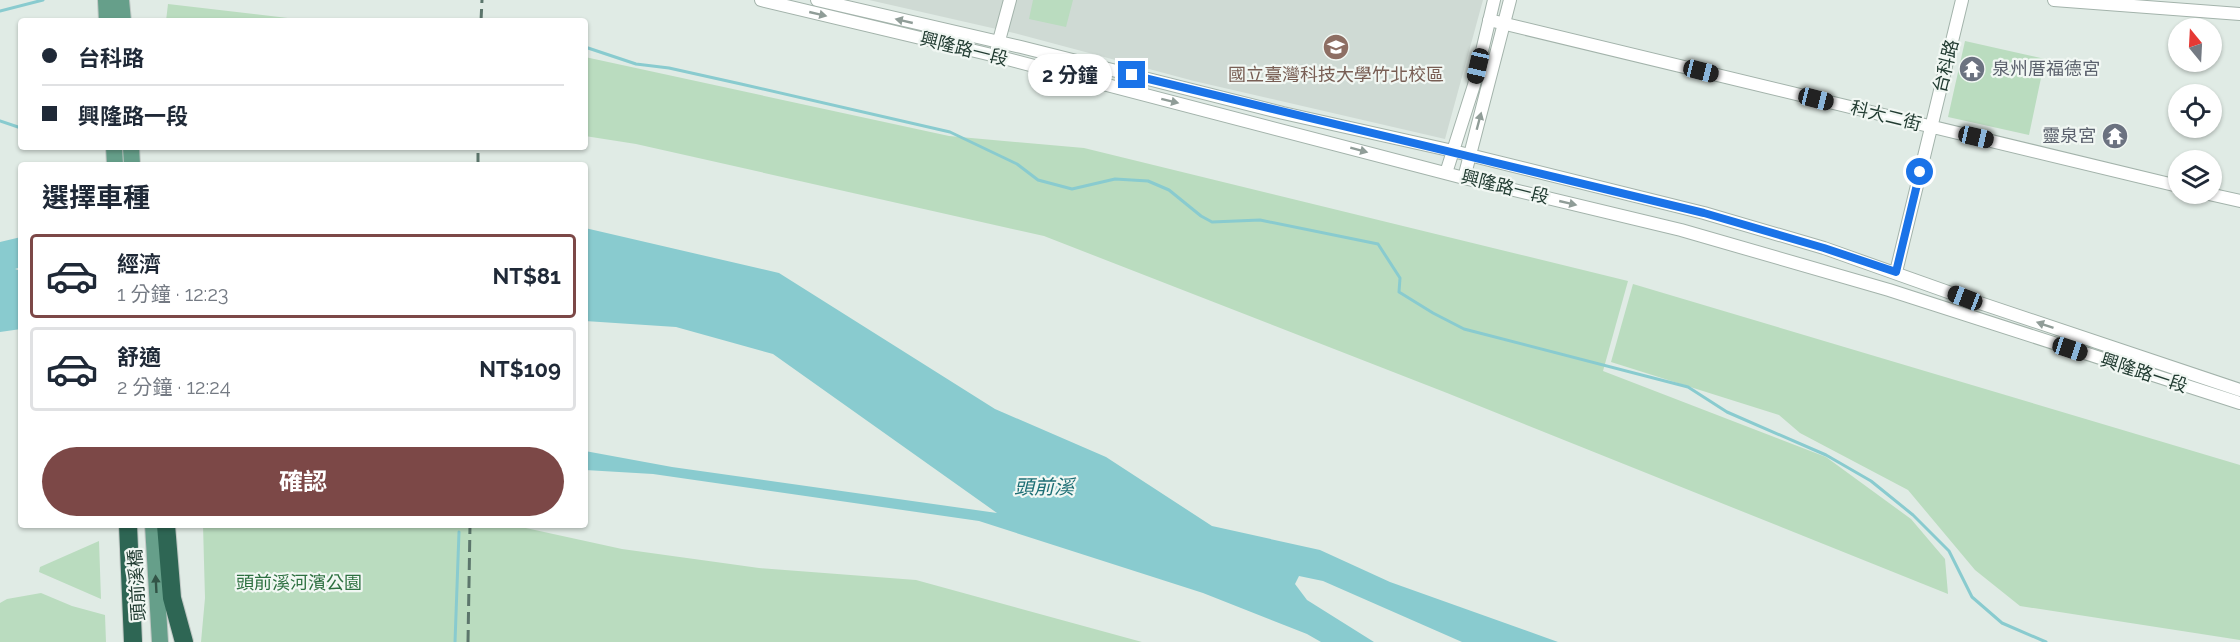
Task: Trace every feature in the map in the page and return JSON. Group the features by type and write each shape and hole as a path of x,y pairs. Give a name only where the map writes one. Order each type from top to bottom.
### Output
{"highway":[{"path":"128,528 133,642"},
{"path":"166,528 172,598 184,642"}],"main road":[{"path":"106,0 107,18"},
{"path":"121,0 123,18"},
{"name":"頭前溪橋","path":"136,528 141,642"},
{"name":"頭前溪橋","path":"153,528 160,642"}],"street":[{"name":"興隆路一段","path":"761,0 996,56 1464,178 1681,230 1889,290 2240,404"},
{"name":"興隆路一段","path":"817,0 864,6 999,43 1283,113 1453,151 1704,213 1824,248 2240,390"},
{"path":"996,56 1010,0"},
{"path":"1446,173 1474,85 1494,0"},
{"path":"1464,178 1510,0"},
{"name":"台科路","path":"1896,272 1962,0"},
{"path":"2054,0 2240,14"},
{"name":"科大二街","path":"1489,20 2168,184"},
{"path":"2222,197 2240,201"}],"shaded area":[{"name":"國立臺灣科技大學竹北校區","path":"869,0 1483,0 1445,139 1194,81 1014,33"}],"green space":[{"path":"1033,0 1073,0 1066,27 1029,19"},
{"path":"168,4 287,18 166,18"},
{"path":"1965,41 2045,59 2029,135 1948,117"},
{"path":"588,58 949,136 1084,148 1628,281 1603,371 1826,457 1911,519 1945,559 1948,594 1447,393 1044,236 636,144 588,136"},
{"path":"1633,284 2240,465 2240,640 2020,606 1975,570 1908,490 1800,433 1779,415 1611,362"},
{"name":"頭前溪河濱公園","path":"203,528 526,528 622,549 759,568 916,580 1142,642 201,642 205,598"},
{"path":"99,541 101,599 39,572 40,567"},
{"path":"41,593 72,606 105,615 106,642 0,642 0,603 7,599"}],"water":[{"name":"頭前溪","path":"588,229 779,273 995,409 1106,457 1212,526 1320,550 1390,582 1558,642 1462,642 1323,581 1299,576 1295,584 1307,600 1374,642 1321,642 1307,634 1203,593 979,521 653,474 588,470 588,452 672,467 997,513 773,354 676,327 588,321"},
{"path":"18,238 18,268 15,269 18,270 18,329 0,332 0,242"}],"waterway":[{"path":"0,11 43,0"},
{"path":"588,48 636,64 669,68 950,132 1017,164 1038,180 1072,189 1115,179 1148,181 1169,190 1212,222 1260,220 1378,244 1400,278 1399,292 1464,329 1688,387 1727,412 1826,455 1871,481 1913,515 1949,551 1972,597 2002,623 2046,642"},
{"path":"0,121 18,127"},
{"path":"455,642 459,532"}],"railway":[{"path":"481,18 482,0"},
{"path":"478,150 478,162"},
{"path":"468,642 470,528"}],"place":[{"name":"國立臺灣科技大學竹北校區","path":"1336,47"},
{"name":"泉州厝福德宮","path":"1972,69"},
{"name":"靈泉宮","path":"2115,136"}],"route":[{"path":"1132,75 1704,213 1896,272 1920,172"}]}
